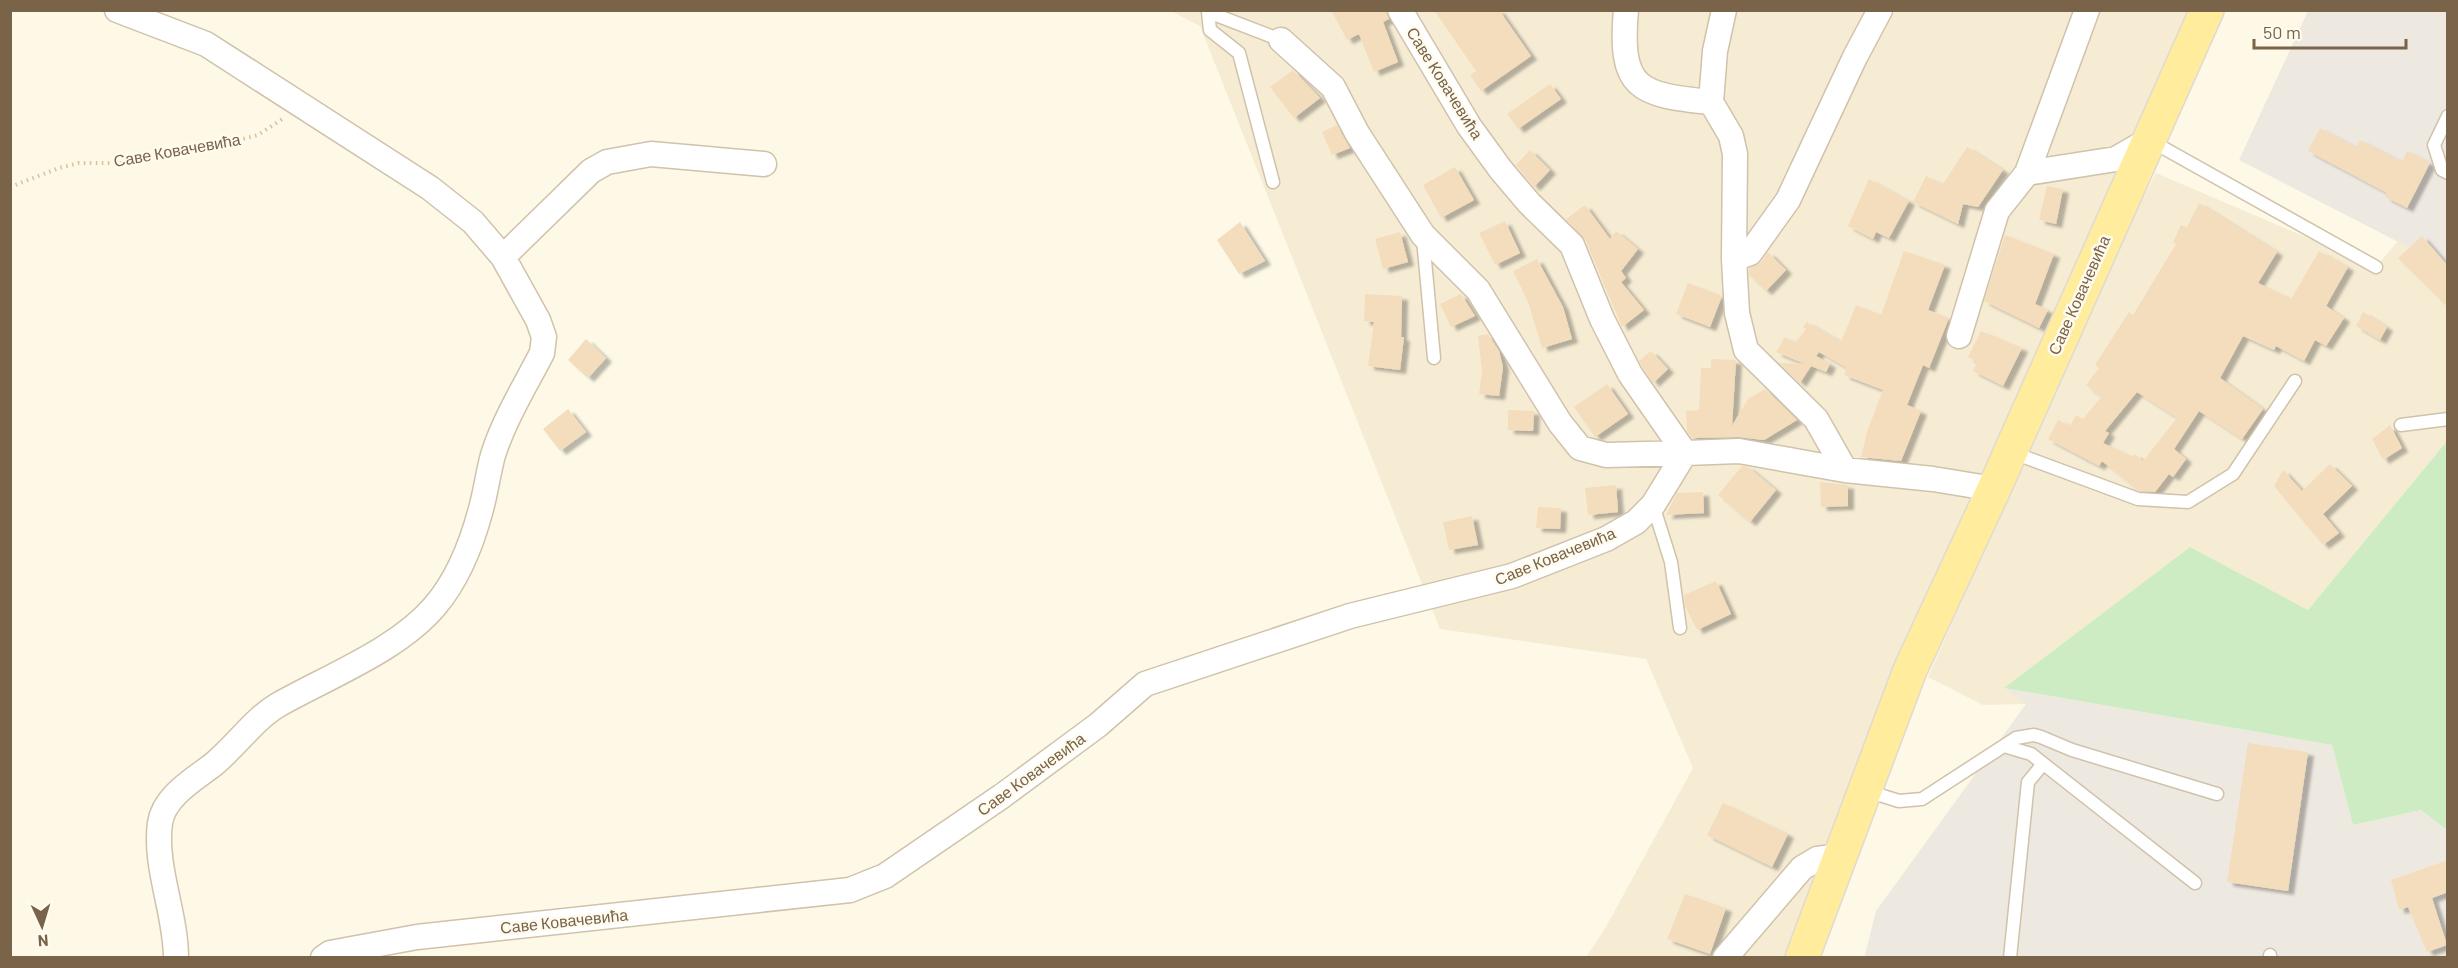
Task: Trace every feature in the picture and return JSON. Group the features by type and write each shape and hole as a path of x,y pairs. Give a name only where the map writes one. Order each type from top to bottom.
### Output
{"main road":[{"name":"Саве Ковачевића","path":"1802,957 1910,670 1994,489 2207,10"}],"street":[{"path":"117,10 206,44 430,188 473,222 504,258 538,320 544,337 542,353 493,456 481,510 452,583 418,624 382,648 275,706 224,756 167,804 160,821 160,849 176,937 176,957"},
{"name":"Саве Ковачевића","path":"323,957 330,953 417,937 850,890 885,876 1002,796 1098,725 1146,684 1350,616 1512,576 1605,539 1636,522 1653,505 1685,453 1630,374 1602,318 1572,245 1529,203 1501,170 1469,126 1401,10"},
{"path":"1626,10 1623,46 1626,64 1635,81 1665,97 1711,102"},
{"path":"1724,10 1715,51 1711,102 1731,136 1735,154 1734,259 1737,313 1746,351 1816,418 1845,470"},
{"path":"1734,259 1750,253 1788,200 1855,57 1880,10"},
{"path":"1959,336 1997,211 2027,173 2087,10"},
{"path":"1281,40 1333,87 1357,133 1423,235 1478,290 1554,415 1580,448 1606,455 1739,452 1845,470 1933,479 1994,489"},
{"path":"2027,173 2116,159 2150,140"},
{"path":"504,258 591,171 607,162 651,154 765,164"},
{"path":"1725,957 1802,868 1817,859 1841,856"}],"lane":[{"path":"1273,182 1239,53 1210,30 1208,12 1281,40"},
{"path":"2448,116 2434,145 2442,170 2448,173"},
{"path":"2150,140 2376,267"},
{"path":"1423,235 1434,358"},
{"path":"2010,452 2138,499 2188,502 2233,474 2295,381"},
{"path":"2401,425 2448,419"},
{"path":"1653,505 1671,562 1680,628"},
{"path":"1866,790 1899,801 1922,799 2016,738 2034,735 2072,750 2217,794"},
{"path":"2004,746 2031,754 2196,882"},
{"path":"2010,957 2028,782 2043,764"}],"path":[{"name":"Саве Ковачевића","path":"10,187 59,168 79,163 122,163 258,135 303,106"}],"shaded area":[{"path":"1171,11 2198,11 1867,740 1783,957 1586,957 1603,932 1693,768 1646,659 1440,629 1200,26"},
{"path":"2308,11 2447,11 2447,267 2239,160"},
{"path":"2156,173 2376,267 2398,241 2447,267 2447,441 2308,610 2190,547 2004,688 2027,704 1983,705 1928,677 2126,230"},
{"path":"2004,688 2332,745 2353,825 2421,810 2447,830 2447,957 1864,958 1876,911 2026,704"}],"green space":[{"path":"2447,441 2447,830 2421,810 2353,825 2332,745 2004,688 2190,547 2308,610"}],"building":[{"path":"1331,10 1386,10 1389,19 1383,22 1398,62 1374,72 1359,34 1347,40"},
{"path":"1434,10 1499,10 1531,56 1481,91 1470,75 1476,71"},
{"path":"1293,70 1320,98 1294,118 1270,87"},
{"path":"1550,84 1561,99 1518,129 1507,114"},
{"path":"1337,125 1350,148 1332,155 1322,132"},
{"path":"2320,128 2356,147 2360,140 2402,162 2407,151 2430,163 2407,208 2385,197 2387,193 2308,151"},
{"path":"1967,147 2003,170 1978,207 1963,204 1958,224 1913,202 1926,176 1943,184"},
{"path":"1530,150 1550,170 1534,187 1516,165"},
{"path":"1455,167 1474,200 1441,218 1423,185"},
{"path":"1869,179 1909,201 1889,238 1876,232 1873,239 1848,226"},
{"path":"2047,186 2063,189 2056,224 2039,220"},
{"path":"2199,203 2277,252 2258,283 2291,299 2319,251 2348,267 2326,306 2344,318 2326,346 2315,340 2304,361 2276,346 2274,350 2243,336 2220,378 2263,409 2242,439 2199,411 2174,449 2186,459 2173,477 2169,474 2155,492 2140,491 2102,461 2099,466 2048,439 2058,420 2070,426 2076,415 2083,419 2101,397 2086,385 2099,368 2095,365 2129,312 2133,315 2176,244 2173,242 2181,225 2187,227","holes":["2137,392 2177,418 2143,461 2135,454 2132,457 2103,443 2109,433 2105,431"]},
{"path":"1585,205 1610,239 1616,231 1638,249 1621,271 1626,278 1621,282 1644,310 1622,327 1585,239 1566,219"},
{"path":"1505,221 1520,253 1495,265 1479,233"},
{"path":"1240,222 1265,261 1239,274 1217,240"},
{"path":"1400,232 1408,262 1383,269 1375,239"},
{"path":"2005,235 2054,254 2035,304 2048,310 2039,328 1984,301"},
{"path":"2422,236 2448,266 2448,307 2398,258"},
{"path":"1904,251 1945,265 1928,310 1949,318 1929,368 1923,365 1907,405 1921,411 1901,461 1861,457 1868,429 1883,390 1844,375 1847,368 1819,352 1816,356 1830,364 1826,372 1811,366 1800,383 1779,363 1805,364 1776,352 1785,337 1795,343 1806,329 1803,327 1807,322 1841,342 1856,305 1881,315"},
{"path":"1768,252 1786,270 1766,291 1749,275 1749,269 1761,262"},
{"path":"1537,259 1563,307 1572,339 1542,348 1528,302 1513,271"},
{"path":"1688,283 1722,296 1710,327 1676,314"},
{"path":"1365,294 1402,296 1401,337 1404,337 1400,370 1368,366 1374,322 1364,321"},
{"path":"1461,294 1475,316 1451,327 1440,304"},
{"path":"2363,312 2387,327 2380,340 2356,326"},
{"path":"1981,331 2022,348 2003,386 1973,371 1977,362 1968,357"},
{"path":"1488,334 1499,351 1503,367 1499,396 1479,394 1482,371 1478,336"},
{"path":"586,339 606,358 588,378 568,360"},
{"path":"1651,351 1668,369 1653,383 1639,361"},
{"path":"1711,359 1736,360 1732,426 1748,399 1765,389 1797,420 1764,440 1738,437 1692,438 1687,431 1686,411 1699,410 1701,368 1711,368"},
{"path":"1607,384 1628,414 1595,437 1574,407"},
{"path":"568,409 586,432 560,451 543,429"},
{"path":"1508,410 1534,411 1533,431 1508,430"},
{"path":"2390,425 2402,448 2383,460 2372,439"},
{"path":"2330,464 2352,486 2323,514 2339,533 2323,545 2274,486 2283,470 2302,491"},
{"path":"1742,466 1748,467 1776,490 1750,522 1718,495"},
{"path":"1820,482 1848,485 1848,506 1821,507"},
{"path":"1616,485 1618,512 1588,515 1585,488"},
{"path":"1703,492 1704,513 1666,515 1677,493"},
{"path":"1538,507 1561,508 1560,529 1536,528"},
{"path":"1472,516 1478,545 1449,550 1443,522"},
{"path":"1716,581 1731,614 1697,630 1685,606 1684,595"},
{"path":"2248,743 2308,752 2288,891 2227,882"},
{"path":"1723,803 1788,834 1772,867 1707,835"},
{"path":"2448,860 2448,892 2432,898 2447,945 2427,952 2408,907 2399,910 2391,880"},
{"path":"1685,894 1726,908 1710,954 1667,939"}]}
